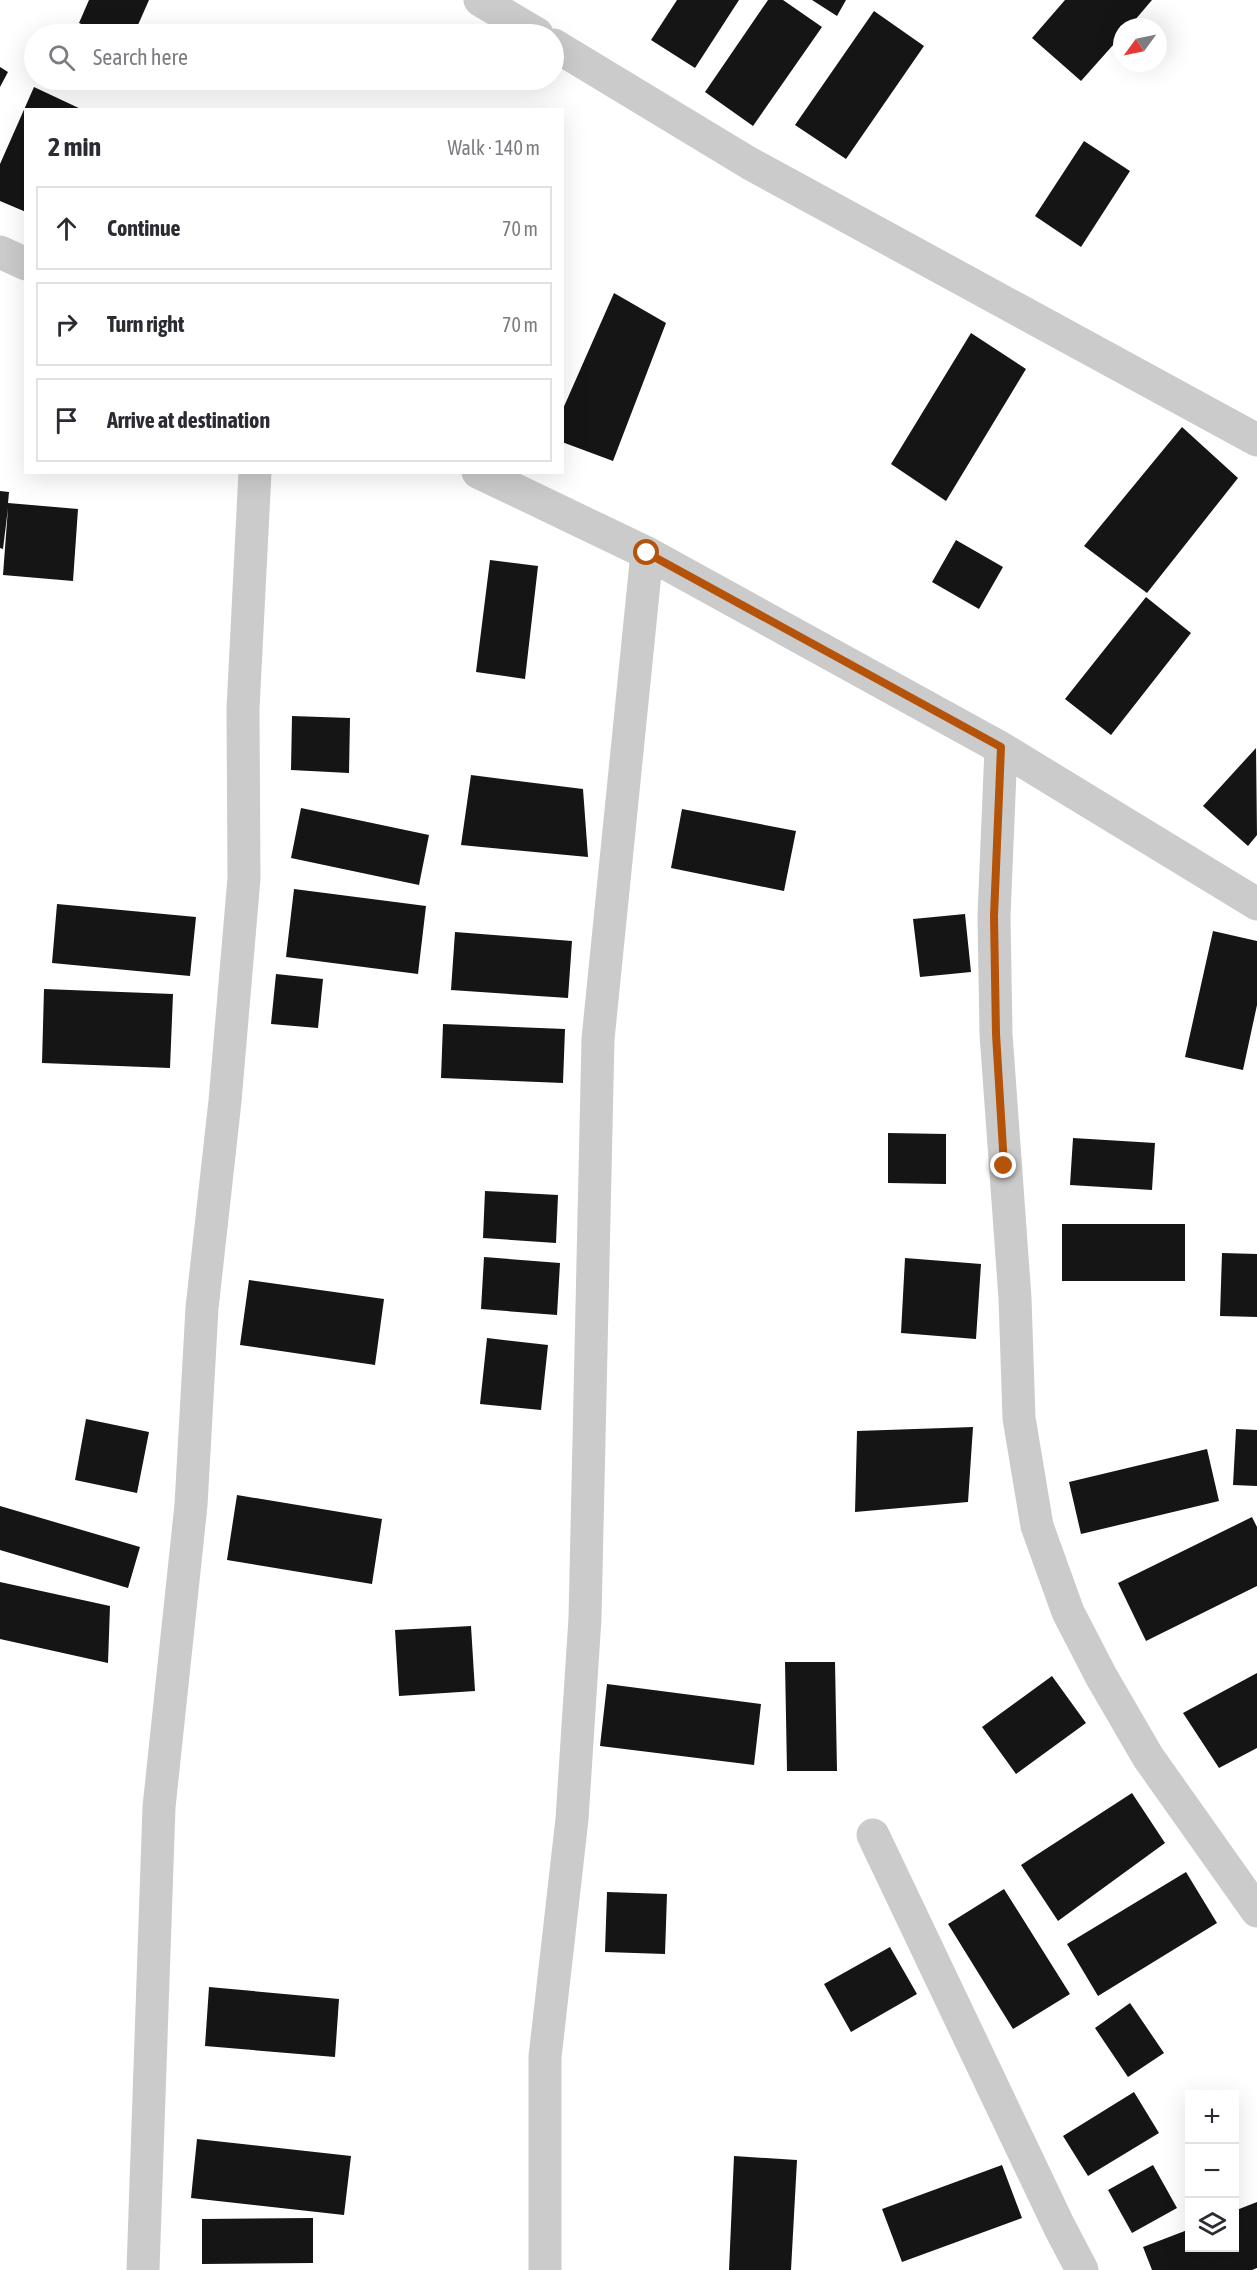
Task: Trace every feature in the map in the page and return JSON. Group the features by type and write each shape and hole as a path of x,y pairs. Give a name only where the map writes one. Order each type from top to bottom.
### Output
{"street":[{"path":"480,0 520,24"},
{"path":"564,51 749,163 1257,440"},
{"path":"0,252 24,263"},
{"path":"143,2270 159,1807 191,1506 202,1308 225,1101 244,878 243,709 255,474"},
{"path":"482,474 647,553 1001,747 1257,904"},
{"path":"545,2270 545,2057 572,1818 585,1618 598,1039 647,553"},
{"path":"1001,747 994,916 996,1034 1015,1299 1019,1418 1037,1526 1068,1612 1101,1676 1148,1757 1257,1911"},
{"path":"873,1835 1082,2270"}],"building":[{"path":"89,0 149,0 138,24 79,23"},
{"path":"677,0 739,0 695,68 651,40"},
{"path":"768,0 783,0 822,27 753,126 705,92"},
{"path":"812,0 846,0 837,16"},
{"path":"1065,0 1152,0 1137,18 1113,18 1113,45 1081,81 1032,38"},
{"path":"874,11 924,46 846,159 795,125"},
{"path":"0,67 8,72 0,87"},
{"path":"33,90 40,90 79,108 25,108"},
{"path":"24,110 24,211 0,201 0,164"},
{"path":"1084,141 1130,171 1081,247 1035,216"},
{"path":"614,293 666,323 613,461 564,443 564,406"},
{"path":"971,333 1026,369 946,501 891,464"},
{"path":"1182,427 1238,478 1147,593 1084,546"},
{"path":"0,491 9,492 8,503 78,509 73,581 3,575 8,508 3,549 0,548"},
{"path":"956,540 1003,567 979,609 932,582"},
{"path":"490,560 538,566 525,679 476,672"},
{"path":"1146,597 1191,633 1111,735 1065,699"},
{"path":"292,716 350,718 349,773 291,770"},
{"path":"1256,748 1257,835 1248,846 1203,806"},
{"path":"471,775 583,789 588,857 461,845"},
{"path":"301,808 429,835 419,885 291,858"},
{"path":"682,809 796,831 784,891 671,868"},
{"path":"294,889 426,906 418,974 286,957"},
{"path":"57,904 196,917 190,976 52,963"},
{"path":"965,914 971,972 920,977 913,919"},
{"path":"1213,931 1257,941 1257,1005 1243,1070 1185,1057"},
{"path":"455,932 572,941 568,998 451,990"},
{"path":"276,974 323,979 318,1028 271,1024"},
{"path":"44,989 173,994 170,1068 42,1063"},
{"path":"443,1024 565,1029 563,1083 441,1078"},
{"path":"888,1133 946,1134 946,1184 888,1183"},
{"path":"1073,1138 1155,1143 1152,1190 1070,1185"},
{"path":"485,1191 558,1195 556,1243 483,1238"},
{"path":"1062,1224 1185,1224 1185,1281 1062,1281"},
{"path":"1222,1253 1257,1254 1257,1317 1220,1316"},
{"path":"484,1257 560,1263 557,1315 481,1309"},
{"path":"905,1258 981,1264 976,1339 901,1333"},
{"path":"249,1280 384,1299 375,1365 240,1345"},
{"path":"487,1338 548,1345 541,1410 480,1404"},
{"path":"86,1419 149,1432 137,1493 75,1480"},
{"path":"973,1427 968,1502 855,1512 857,1431"},
{"path":"1236,1429 1257,1430 1257,1486 1233,1485"},
{"path":"1207,1449 1219,1501 1081,1534 1069,1482"},
{"path":"237,1495 382,1519 372,1584 227,1560"},
{"path":"0,1506 140,1547 128,1588 0,1550"},
{"path":"1252,1517 1257,1527 1257,1586 1146,1641 1118,1583"},
{"path":"0,1582 110,1606 108,1663 0,1639"},
{"path":"471,1626 475,1691 399,1696 395,1630"},
{"path":"785,1662 835,1662 837,1771 787,1771"},
{"path":"1257,1673 1257,1748 1219,1768 1183,1713"},
{"path":"1052,1676 1086,1723 1016,1774 982,1727"},
{"path":"607,1684 761,1704 754,1765 600,1746"},
{"path":"1132,1793 1165,1843 1058,1921 1021,1865"},
{"path":"1186,1872 1217,1923 1098,1996 1067,1944"},
{"path":"1004,1889 1070,1994 1013,2029 948,1924"},
{"path":"607,1892 667,1894 665,1954 605,1952"},
{"path":"890,1947 917,1994 851,2032 824,1984"},
{"path":"209,1987 339,1999 335,2057 205,2046"},
{"path":"1130,2003 1164,2053 1128,2077 1095,2028"},
{"path":"1134,2092 1159,2133 1088,2176 1063,2136"},
{"path":"197,2139 351,2156 344,2215 191,2198"},
{"path":"734,2156 797,2160 791,2270 729,2270"},
{"path":"1002,2165 1022,2218 902,2262 882,2209"},
{"path":"1153,2165 1177,2208 1132,2233 1108,2190"},
{"path":"1257,2202 1257,2268 1252,2270 1152,2270 1143,2247 1185,2231 1185,2252 1239,2252 1239,2209"},
{"path":"313,2218 313,2263 202,2264 202,2219"}],"route":[{"path":"647,553 1001,747 994,916 996,1034 1004,1166"}]}
